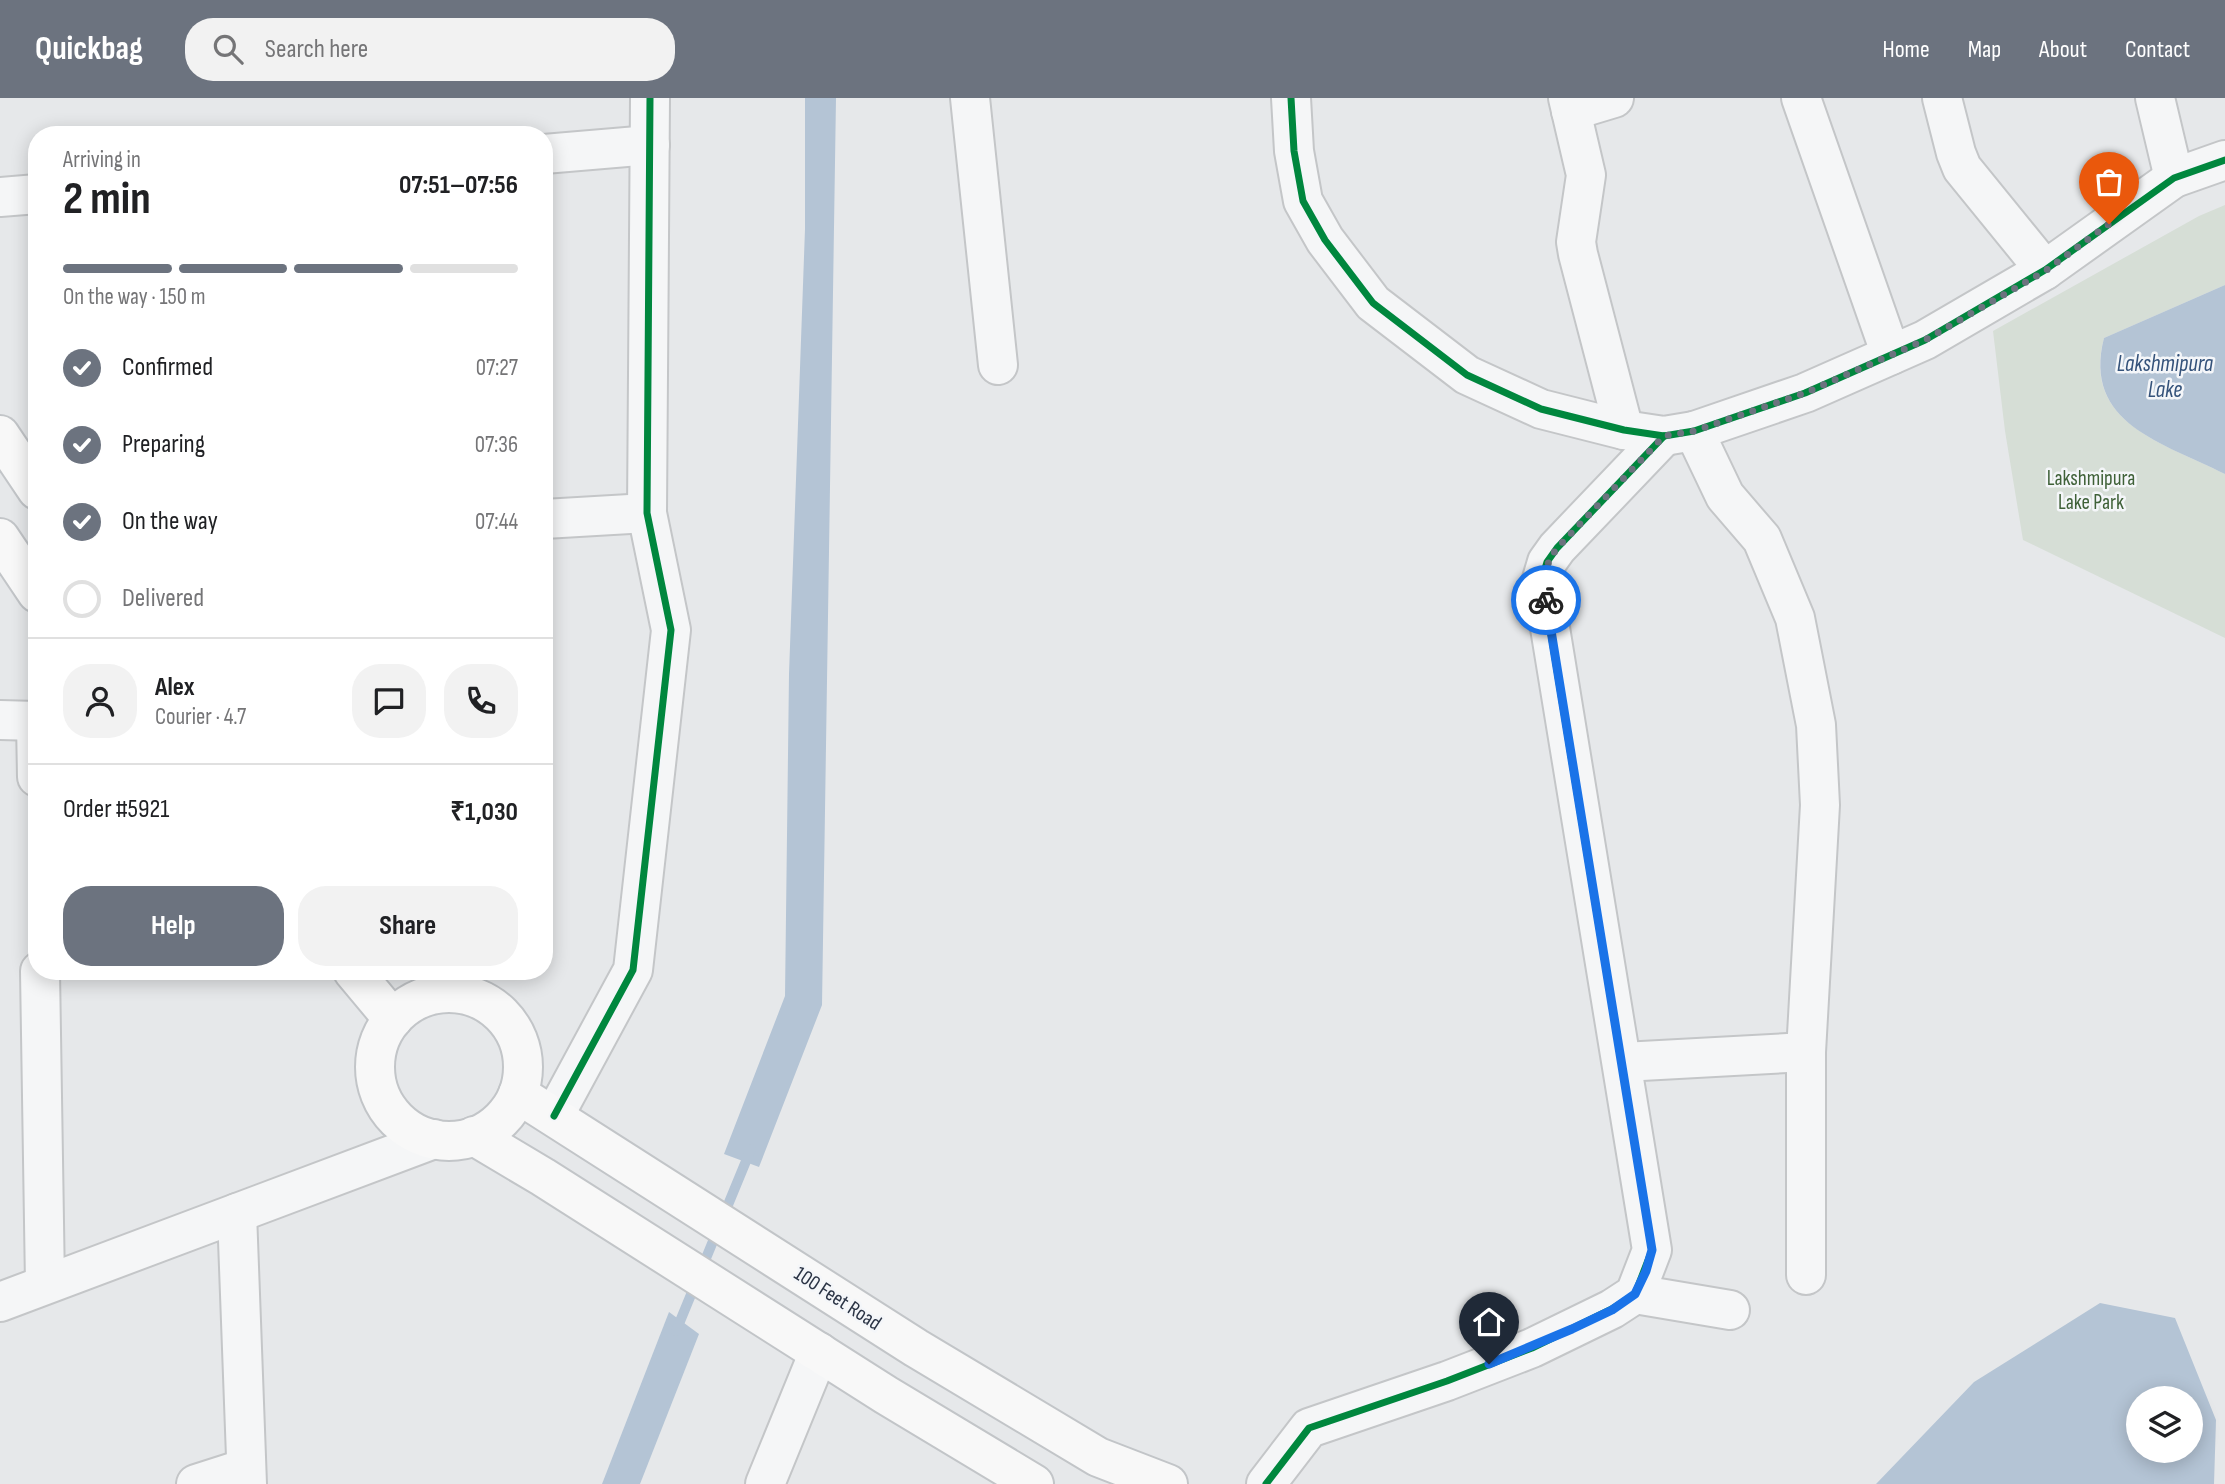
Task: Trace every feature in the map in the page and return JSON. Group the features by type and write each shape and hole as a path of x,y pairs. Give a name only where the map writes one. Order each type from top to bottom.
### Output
{"main road":[{"path":"0,435 28,477"},
{"path":"0,538 28,580"},
{"path":"361,980 394,1019"},
{"path":"438,982 486,1002 503,1016 516,1033 522,1053 523,1074 518,1094 507,1113 493,1127 454,1141 415,1133 398,1121 385,1105 377,1086 375,1065 379,1044 394,1019 403,1009 423,998 438,982"},
{"name":"100 Feet Road","path":"518,1094 847,1304 1098,1457 1168,1484"},
{"path":"474,1136 1034,1484"}],"street":[{"path":"554,1116 633,970 671,630 647,513 650,98"},
{"path":"970,98 998,365"},
{"path":"1291,98 1294,151 1303,201 1325,240 1373,303 1467,374 1541,409 1624,430 1679,433 1805,393 1925,340 2045,271 2174,178 2225,160"},
{"path":"1614,98 1569,105 1586,184 1576,242 1578,254 1624,430"},
{"path":"1801,98 1891,355"},
{"path":"1942,98 1962,168 2045,271"},
{"path":"2155,98 2174,178"},
{"path":"553,153 650,145"},
{"path":"0,197 28,195"},
{"path":"1679,433 1725,496 1762,539 1795,618 1816,725 1820,805 1806,1052 1806,1275"},
{"path":"1266,1484 1309,1427 1447,1381 1532,1348 1612,1310 1635,1294 1646,1271 1652,1250 1542,579 1547,562 1557,548 1679,433"},
{"path":"553,518 647,513"},
{"path":"0,720 28,721"},
{"path":"40,980 45,1284"},
{"path":"1623,1062 1806,1052"},
{"path":"0,1302 434,1139"},
{"path":"196,1484 246,1476 237,1213"},
{"path":"1635,1294 1730,1310"},
{"path":"765,1484 819,1352"}],"green space":[{"name":"Lakshmipura Lake Park","path":"2225,205 2225,285 2104,338 2100,367 2105,391 2116,410 2133,426 2177,452 2225,474 2225,638 2023,540 2005,431 1993,331 2199,216"}],"water":[{"path":"805,98 836,98 822,1005 759,1167 724,1154 785,996 789,674 805,229"},
{"name":"Lakshmipura Lake","path":"2225,285 2225,474 2177,452 2133,427 2117,411 2105,391 2100,367 2104,338"},
{"path":"2100,1303 2175,1318 2202,1386 2126,1386 2126,1463 2203,1463 2203,1388 2216,1420 2214,1484 1876,1484 1974,1382"},
{"path":"669,1312 699,1334 640,1484 602,1484"}],"waterway":[{"path":"676,1331 751,1149"}],"cycle path":[{"path":"554,1116 633,970 671,630 647,513 650,98"},
{"path":"1291,98 1294,151 1303,201 1325,240 1373,303 1467,375 1541,409 1624,430 1664,436 1694,431 1805,393 1925,340 2045,270 2174,178 2225,160"},
{"path":"1266,1484 1309,1428 1447,1381 1532,1348 1612,1309 1635,1294 1652,1250 1542,579 1547,562 1557,548 1664,436"}],"way so far":[{"path":"1546,600 1542,579 1547,562 1557,548 1664,436 1694,431 1805,393 1925,340 2045,271 2109,224"}],"route":[{"path":"1489,1364 1532,1348 1612,1310 1635,1294 1652,1250 1546,600"}]}
